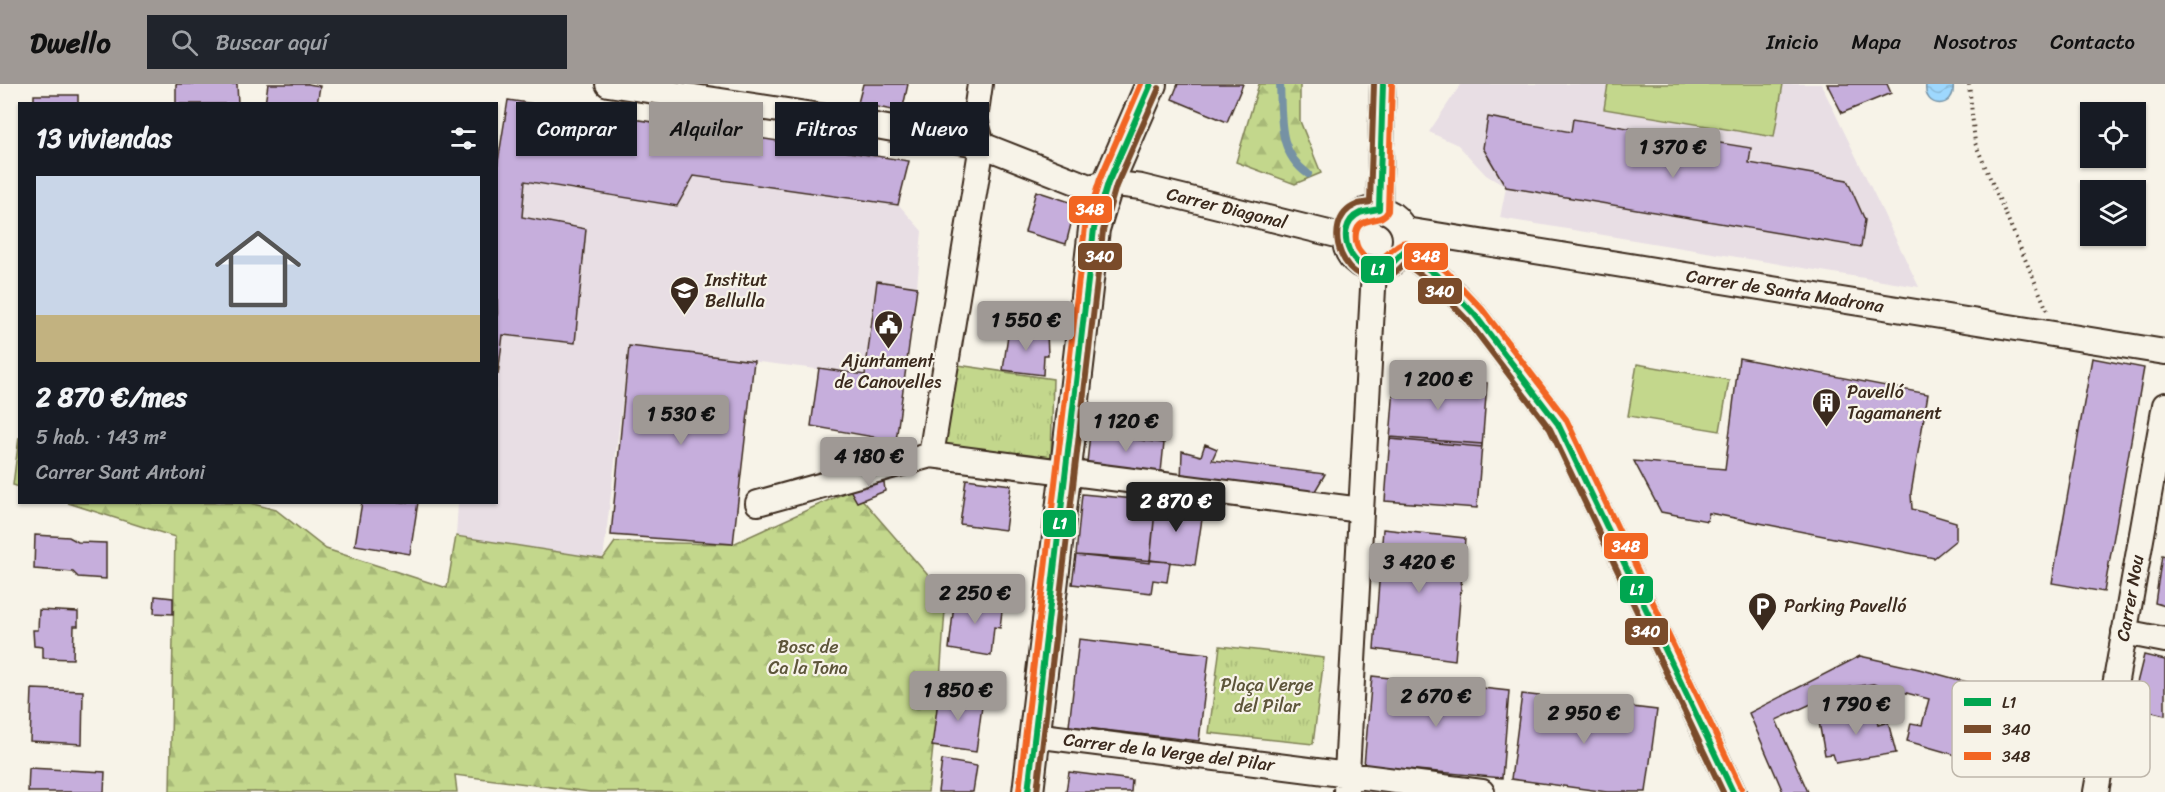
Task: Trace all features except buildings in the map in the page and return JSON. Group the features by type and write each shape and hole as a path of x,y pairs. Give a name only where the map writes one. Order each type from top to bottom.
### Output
{"street":[{"name":"Carrer Diagonal","path":"608,84 709,92 890,129"},
{"path":"977,102 980,84"},
{"path":"1028,792 1094,229 1108,183 1151,84"},
{"path":"1379,209 1383,84"},
{"name":"Carrer Diagonal","path":"989,149 1089,187 1108,183 1141,187 1345,237"},
{"path":"931,455 980,156"},
{"path":"1404,241 1396,262 1388,267 1374,270 1364,268 1351,257 1346,248 1345,237 1352,219 1371,209 1390,212 1398,219 1404,241 1475,315 1558,424 1733,792"},
{"name":"Carrer de Santa Madrona","path":"1404,241 2060,334 2165,352"},
{"path":"1346,783 1374,270"},
{"name":"Carrer Nou","path":"2115,681 2165,405"},
{"path":"758,503 931,455 1361,510"},
{"path":"2124,632 2165,640"},
{"name":"Carrer de la Verge del Pilar","path":"1034,735 1346,783 1482,792"},
{"name":"Carrer Nou","path":"2096,792 2099,777"}],"path":[{"path":"1969,84 1975,143 2035,286 2060,334"}],"shaded area":[{"path":"1461,84 1821,84 1919,287 1500,218 1506,187 1486,175 1458,145 1429,132"},
{"name":"Institut Bellulla","path":"508,100 521,102 516,102 516,156 637,156 637,120 649,121 649,156 763,156 763,139 775,141 775,156 876,156 909,161 899,205 922,231 917,287 877,281 865,375 629,346 603,559 456,536 458,504 498,504 498,162"}],"green space":[{"path":"1259,84 1300,84 1300,121 1321,173 1295,184 1236,162"},
{"path":"1608,84 1783,84 1774,137 1604,109"},
{"path":"1637,364 1729,380 1720,431 1628,416"},
{"path":"958,365 1053,379 1051,460 942,450"},
{"path":"18,445 18,487 13,485"},
{"name":"Bosc de Ca la Tona","path":"853,489 946,596 939,693 928,792 590,792 455,775 457,792 170,792 175,537 71,504 254,504 276,510 326,549 447,588 456,536 603,559 615,542 733,544"},
{"name":"Plaça Verge del Pilar","path":"1220,646 1324,658 1313,744 1209,733"}],"water":[{"path":"1926,84 1953,84 1953,93 1945,102 1940,104 1934,102 1926,93"}],"waterway":[{"path":"1280,84 1283,134 1286,145 1298,165 1308,174"}],"transit line":[{"name":"348","path":"1019,791 1085,227 1100,179 1141,84"},
{"name":"L1","path":"1028,792 1094,229 1108,183 1151,84"},
{"name":"340","path":"1374,84 1370,202 1356,205 1344,213 1338,226 1341,254 1349,266 1360,275 1374,279 1391,275 1405,263 1433,284 1468,321 1550,429 1723,792"},
{"name":"L1","path":"1383,84 1379,209 1360,213 1351,220 1346,230 1346,240 1350,251 1356,261 1364,267 1375,270 1389,266 1404,251 1439,277 1475,315 1558,424 1733,792"},
{"name":"348","path":"1392,84 1388,211 1380,218 1361,224 1356,233 1356,243 1366,258 1373,261 1384,257 1406,242 1445,270 1482,309 1566,419 1741,788"},
{"name":"340","path":"1037,792 1103,231 1116,186 1159,88"}],"place":[{"name":"Institut Bellulla","path":"684,316"},
{"name":"Ajuntament de Canovelles","path":"888,350"},
{"name":"Pavelló Tagamanent","path":"1826,428"},
{"name":"Parking Pavelló","path":"1763,632"}]}
